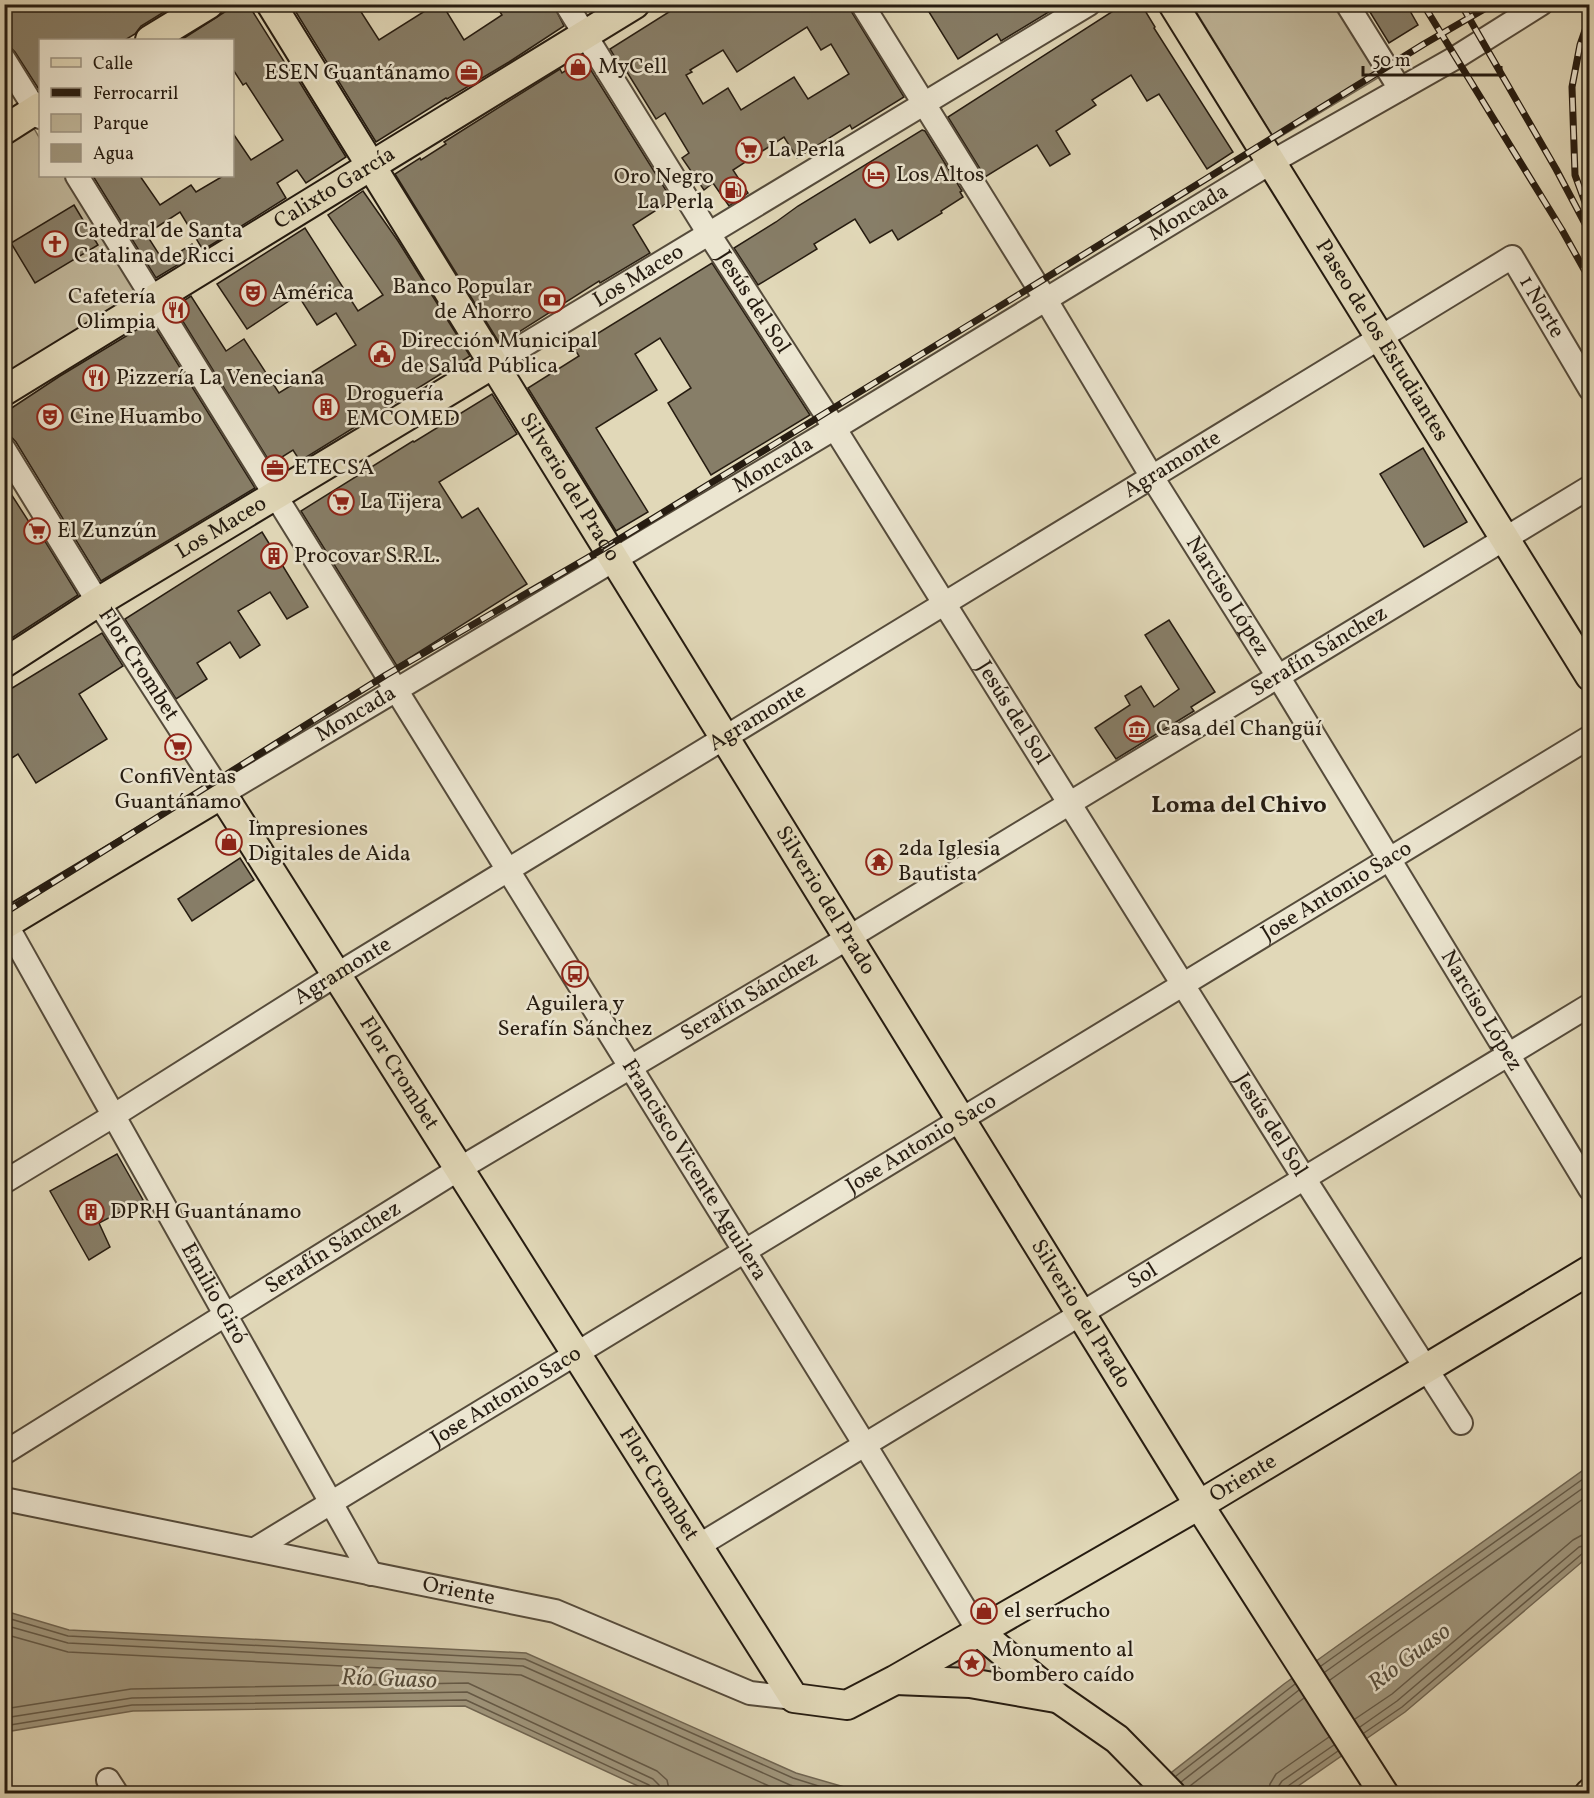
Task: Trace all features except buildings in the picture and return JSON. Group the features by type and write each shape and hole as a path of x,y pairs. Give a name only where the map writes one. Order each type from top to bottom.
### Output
{"main road":[{"path":"152,39 208,4"},
{"name":"Silverio del Prado","path":"272,4 1199,1505 1384,1794"},
{"name":"Calixto García","path":"4,391 635,4"},
{"name":"Paseo de los Estudiantes","path":"1173,4 1590,675"},
{"path":"4,130 39,111"},
{"name":"Los Maceo","path":"4,663 98,602 493,364"},
{"name":"Moncada","path":"5,924 222,794"},
{"name":"Flor Crombet","path":"222,794 794,1698"},
{"name":"Oriente","path":"794,1698 847,1705 895,1680 1199,1505 1590,1270"},
{"name":"Francisco Vicente Aguilera","path":"979,1632 1058,1698 1117,1739 1171,1794"},
{"name":"Oriente","path":"895,1680 970,1683 1058,1698"}],"street":[{"name":"Jesús del Sol","path":"566,4 709,234 835,428 1304,1178 1461,1423"},
{"name":"Narciso López","path":"862,4 1390,859 1590,1189"},
{"name":"Los Maceo","path":"493,364 1089,4"},
{"path":"1347,4 1400,89"},
{"name":"Moncada","path":"222,794 835,428 1270,163 1455,58 1541,4"},
{"path":"4,59 39,111"},
{"name":"Francisco Vicente Aguilera","path":"77,177 745,1251 979,1632"},
{"name":"Agramonte","path":"4,1182 336,975 1512,257"},
{"name":"1 Norte","path":"1512,257 1590,389"},
{"name":"Flor Crombet","path":"4,449 98,602 222,794"},
{"name":"Serafín Sánchez","path":"4,1453 459,1169 848,938 1590,487"},
{"name":"Jose Antonio Saco","path":"255,1550 1590,737"},
{"name":"Emilio Giró","path":"5,924 371,1574"},
{"name":"Sol","path":"698,1546 1590,1005"},
{"name":"Oriente","path":"4,1500 555,1611 750,1693 794,1698"}],"green space":[{"path":"1192,5 1338,5 1381,76 1275,140"},
{"path":"32,125 39,137 39,177 65,177 140,295 5,381 5,143"},
{"path":"977,1646 1008,1672 933,1670"}],"water":[{"name":"Río Guaso","path":"1589,1466 1589,1556 1405,1712 1288,1793 1144,1794 1284,1684"},
{"name":"Río Guaso","path":"5,1611 69,1630 526,1653 796,1773 865,1793 653,1793 465,1706 133,1711 5,1732"}],"railway":[{"path":"1423,4 1562,230 1590,280"},
{"path":"1461,4 1590,233"},
{"path":"4,913 386,675 608,546 1424,44 1493,4"},
{"path":"1590,16 1580,45 1572,87 1575,175 1590,216"}],"place":[{"name":"MyCell","path":"578,67"},
{"name":"ESEN Guantánamo","path":"469,73"},
{"name":"La Perla","path":"749,150"},
{"name":"Los Altos","path":"876,175"},
{"name":"Oro Negro La Perla","path":"733,190"},
{"name":"Catedral de Santa Catalina de Ricci","path":"55,244"},
{"name":"América","path":"253,293"},
{"name":"Banco Popular de Ahorro","path":"552,300"},
{"name":"Cafetería Olimpia","path":"176,310"},
{"name":"Dirección Municipal de Salud Pública","path":"382,354"},
{"name":"Pizzería La Veneciana","path":"96,378"},
{"name":"Droguería EMCOMED","path":"326,407"},
{"name":"Cine Huambo","path":"50,417"},
{"name":"ETECSA","path":"275,468"},
{"name":"La Tijera","path":"341,502"},
{"name":"El Zunzún","path":"37,531"},
{"name":"Procovar S.R.L.","path":"274,556"},
{"name":"Casa del Changüí","path":"1137,729"},
{"name":"ConfiVentas Guantánamo","path":"178,747"},
{"name":"Impresiones Digitales de Aida","path":"229,842"},
{"name":"2da Iglesia Bautista","path":"879,862"},
{"name":"Aguilera y Serafín Sánchez","path":"575,974"},
{"name":"DPRH Guantánamo","path":"91,1212"},
{"name":"el serrucho","path":"984,1611"},
{"name":"Monumento al bombero caído","path":"972,1663"}],"district":[{"name":"Loma del Chivo","path":"1239,806"}]}
